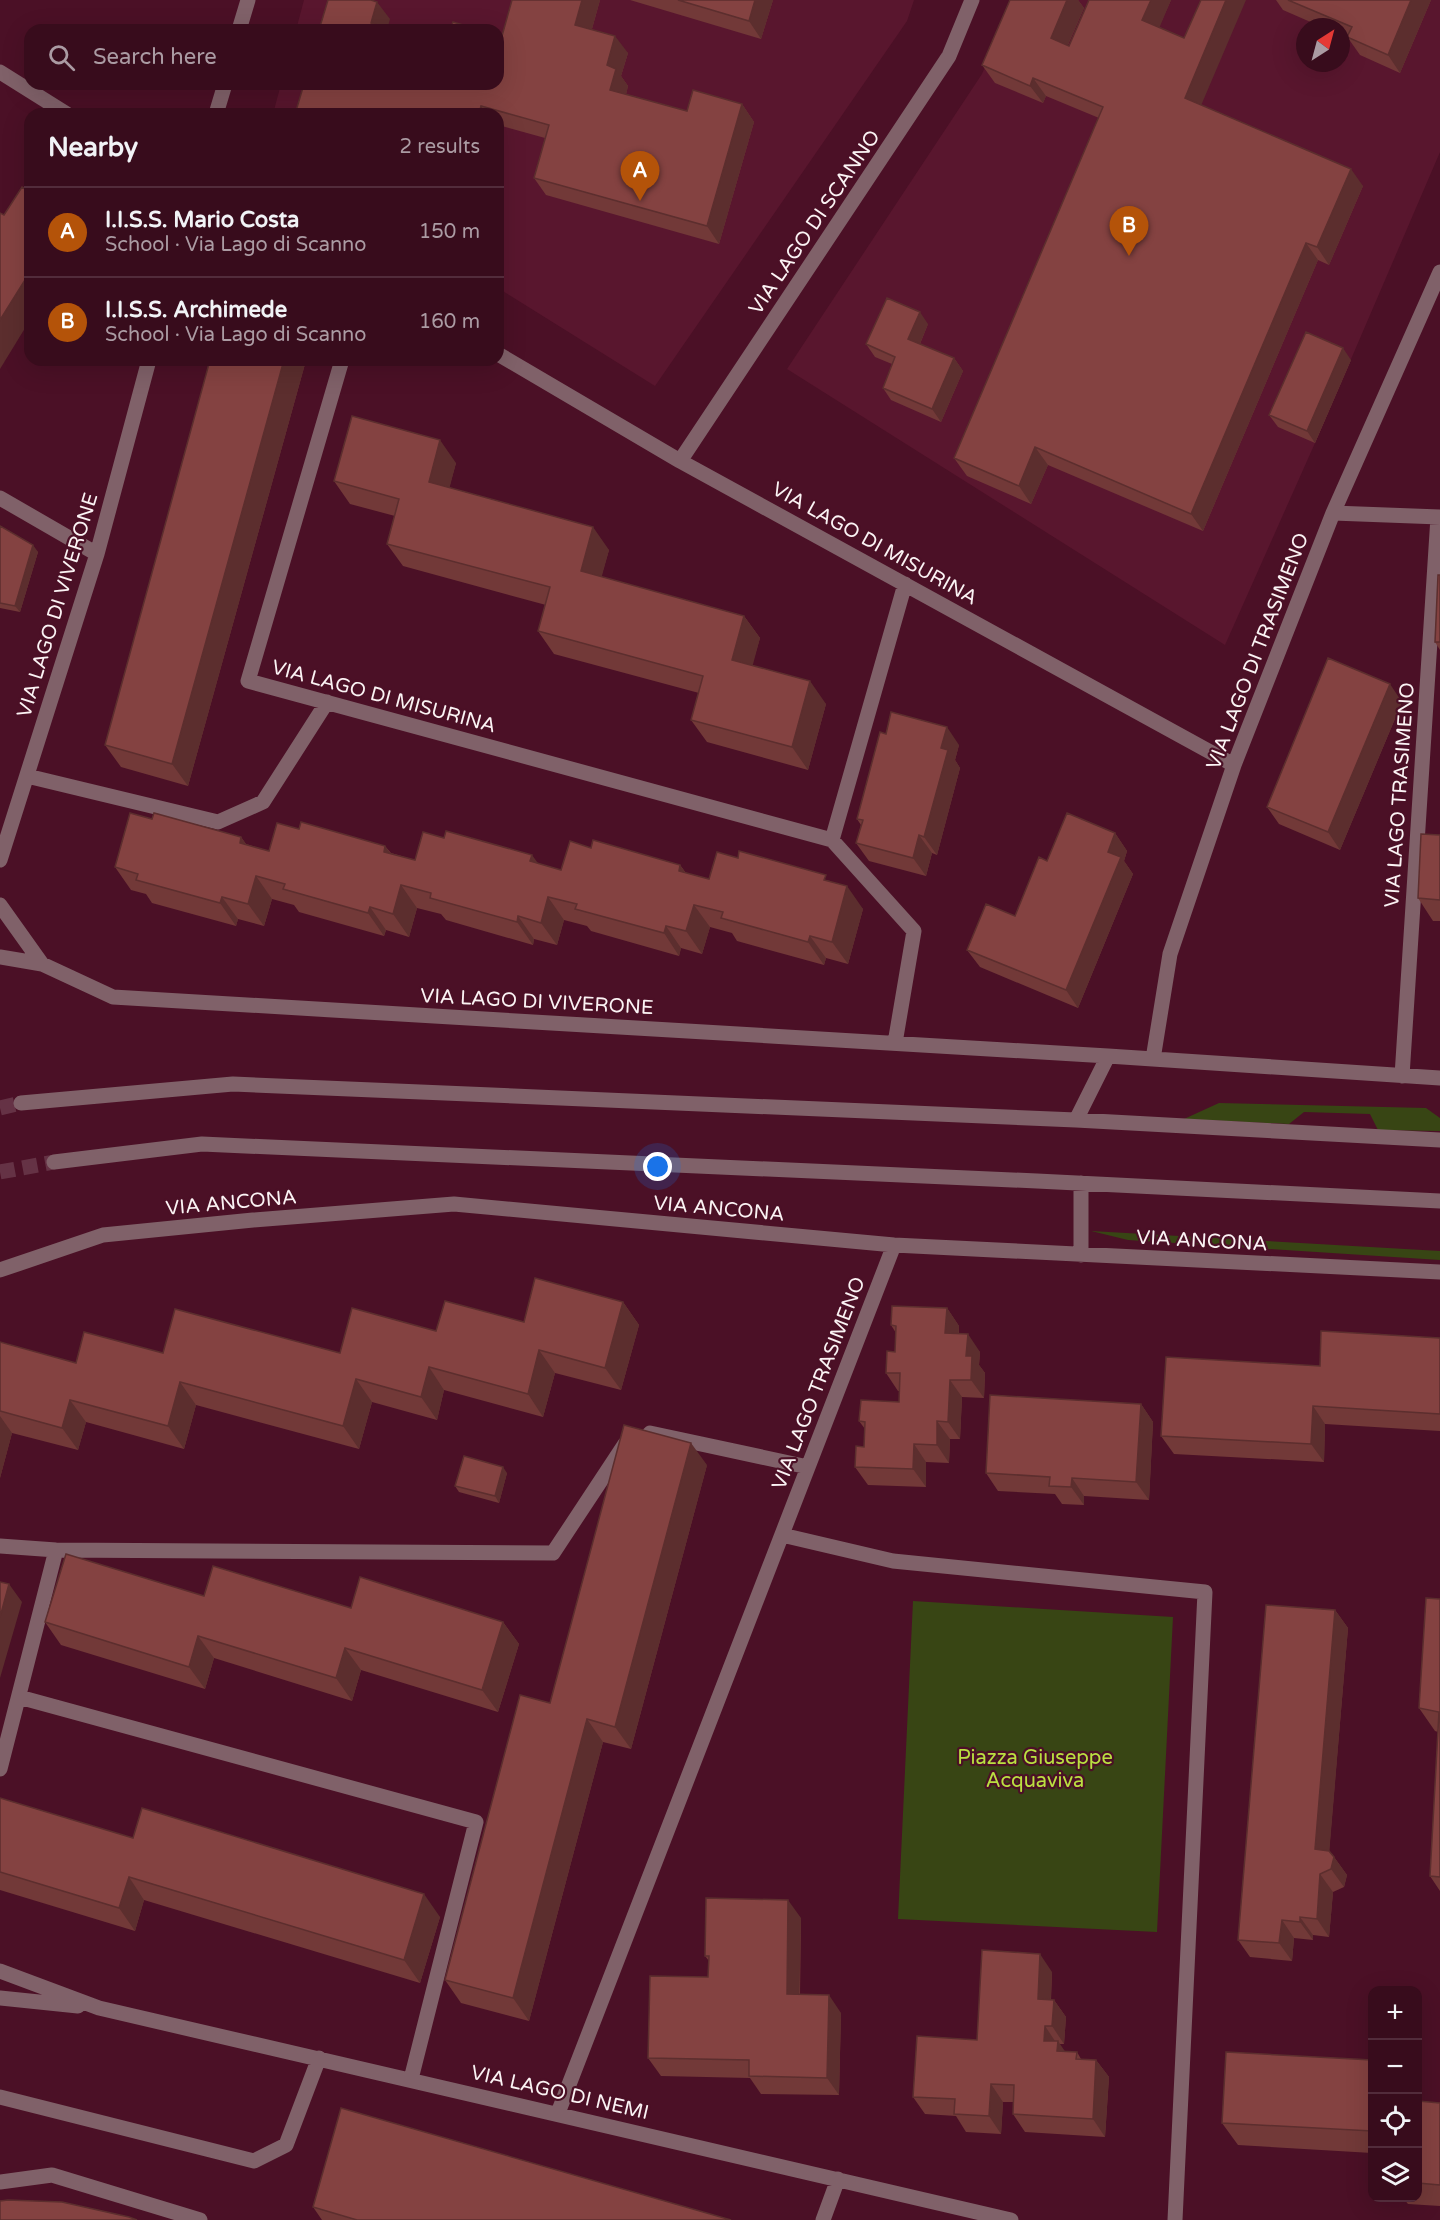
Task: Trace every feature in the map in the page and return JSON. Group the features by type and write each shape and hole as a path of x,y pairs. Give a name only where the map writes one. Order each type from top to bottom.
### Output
{"street":[{"path":"241,24 248,0"},
{"name":"VIA LAGO DI SCANNO","path":"680,460 949,56 972,0"},
{"path":"0,72 24,87"},
{"path":"29,90 57,108"},
{"path":"218,108 223,90"},
{"name":"VIA LAGO DI TRASIMENO","path":"1153,1059 1170,954 1234,765 1333,513 1440,272"},
{"name":"VIA LAGO DI MISURINA","path":"504,357 680,460 1234,765"},
{"name":"VIA LAGO DI VIVERONE","path":"0,860 97,554 147,366"},
{"name":"VIA LAGO DI MISURINA","path":"340,366 248,681 832,840"},
{"path":"0,498 97,554"},
{"path":"1333,513 1439,517"},
{"name":"VIA LAGO TRASIMENO","path":"1402,1076 1423,844 1439,517"},
{"path":"896,1043 914,931 832,840 905,584"},
{"path":"27,776 218,822 263,802 327,702"},
{"name":"VIA LAGO DI VIVERONE","path":"0,905 42,964 113,997 1108,1056"},
{"path":"0,957 42,964"},
{"path":"1076,1120 1108,1056 1402,1076 1436,1081"},
{"path":"21,1103 233,1084 1076,1120 1440,1140"},
{"name":"VIA ANCONA","path":"54,1162 202,1144 1440,1201"},
{"path":"1081,1183 1081,1255"},
{"name":"VIA ANCONA","path":"0,1270 103,1235 454,1204 894,1245 1440,1272"},
{"name":"VIA LAGO TRASIMENO","path":"782,1535 894,1245"},
{"path":"0,1546 56,1550 552,1553 635,1429 808,1467"},
{"path":"558,2113 782,1535 893,1561 1205,1592 1174,2220"},
{"path":"0,1769 56,1550"},
{"path":"19,1697 476,1822 411,2079"},
{"path":"0,1971 99,2007"},
{"path":"0,1998 99,2007"},
{"name":"VIA LAGO DI NEMI","path":"99,2007 1011,2220"},
{"path":"0,2097 254,2161 286,2145 319,2058"},
{"path":"0,2182 52,2175 200,2220"},
{"path":"823,2220 838,2179"}],"shaded area":[{"path":"304,0 914,0 907,21 655,386 504,292 504,108 275,108 279,90 504,90 504,24 298,24"},
{"path":"1013,0 1440,0 1440,152 1225,645 787,369 982,74"}],"green space":[{"path":"1219,1103 1426,1108 1440,1118 1440,1131 1378,1130 1370,1114 1304,1112 1289,1124 1184,1119"},
{"path":"1091,1231 1440,1251 1440,1260 1128,1240"},
{"name":"Piazza Giuseppe Acquaviva","path":"913,1601 1173,1617 1157,1932 898,1919"}],"building":[{"path":"328,0 377,2 371,23 374,24 321,24"},
{"path":"512,0 582,0 575,25 615,36 607,65 616,69 610,90 687,111 693,90 742,104 707,226 534,178 549,125 504,112 504,108 481,106 480,108 297,108 302,90 504,90 504,29"},
{"path":"678,0 755,0 749,21"},
{"path":"1010,0 1067,0 1051,38 1069,46 1089,0 1151,0 1142,20 1184,38 1201,0 1226,0 1185,98 1351,169 1317,247 1306,243 1191,514 1035,447 1019,486 954,458 1103,107 1033,78 1030,86 982,65"},
{"path":"1288,0 1411,0 1388,55 1350,38 1352,27 1350,18 1331,18"},
{"path":"22,187 24,188 24,282 0,320 0,213 4,215"},
{"path":"887,298 920,312 908,339 954,358 932,409 883,388 895,357 866,344"},
{"path":"1306,332 1343,348 1307,431 1269,415"},
{"path":"208,366 282,366 172,764 105,745"},
{"path":"352,416 440,440 429,482 593,527 581,571 744,616 732,660 810,681 792,747 691,720 703,676 538,631 550,587 387,544 399,499 334,481"},
{"path":"0,526 33,545 15,606 0,603"},
{"path":"1438,575 1440,575 1440,642 1435,642"},
{"path":"1328,658 1390,684 1328,832 1267,807"},
{"path":"891,712 947,727 941,748 948,750 924,837 919,835 913,858 856,843 863,820 857,819 880,732 886,734"},
{"path":"130,813 152,819 154,813 241,837 240,843 269,851 277,823 299,829 301,822 385,846 384,852 415,860 423,832 444,838 446,831 532,855 530,861 561,870 570,841 591,848 593,840 680,865 679,871 709,879 717,852 738,858 739,851 826,875 824,880 847,886 832,942 810,936 808,942 721,918 723,912 694,905 686,931 666,926 664,933 575,909 577,904 548,897 541,923 518,916 517,922 430,898 431,893 401,885 393,914 370,907 368,913 283,889 285,884 256,876 248,904 222,897 220,903 136,880 138,874 115,867"},
{"path":"1067,813 1115,833 1108,852 1121,857 1066,990 967,950 986,904 1015,916 1039,857 1047,861"},
{"path":"1421,834 1440,835 1440,900 1418,898"},
{"path":"535,1278 623,1302 605,1368 539,1350 528,1394 429,1367 421,1397 356,1379 343,1426 180,1382 168,1426 70,1400 62,1428 0,1411 0,1342 76,1363 84,1332 163,1353 175,1309 340,1353 352,1308 436,1331 445,1301 524,1322"},
{"path":"892,1306 947,1308 945,1333 968,1334 966,1356 972,1356 971,1380 950,1380 948,1422 937,1421 937,1445 914,1444 913,1469 855,1467 856,1446 864,1447 865,1422 859,1421 861,1400 899,1402 900,1373 886,1373 887,1351 895,1352 896,1326 891,1325"},
{"path":"1321,1331 1440,1338 1440,1414 1313,1406 1311,1444 1161,1436 1166,1357 1320,1366"},
{"path":"990,1395 1141,1404 1136,1482 1072,1478 1071,1487 1049,1486 1050,1477 986,1473"},
{"path":"624,1425 691,1443 615,1727 587,1719 513,1998 445,1980 520,1695 550,1703"},
{"path":"464,1456 503,1467 495,1496 455,1486"},
{"path":"66,1554 204,1596 213,1566 351,1608 360,1577 503,1622 482,1690 345,1648 336,1678 198,1636 189,1667 45,1622"},
{"path":"0,1582 9,1584 0,1617"},
{"path":"1426,1598 1440,1599 1440,1877 1430,1876 1439,1712 1419,1708"},
{"path":"1266,1605 1335,1610 1315,1849 1329,1851 1334,1857 1331,1869 1320,1874 1317,1919 1300,1917 1300,1922 1282,1920 1279,1943 1238,1940"},
{"path":"0,1798 133,1838 142,1808 424,1894 404,1960 129,1877 119,1908 0,1872"},
{"path":"706,1898 788,1900 787,1994 829,1995 827,2078 749,2076 749,2060 648,2058 650,1976 708,1977 709,1956 705,1956"},
{"path":"982,1950 1040,1954 1038,1999 1054,2000 1052,2026 1045,2026 1044,2041 1058,2041 1057,2051 1077,2052 1076,2059 1096,2060 1093,2119 1013,2114 1014,2085 991,2084 989,2116 954,2114 955,2099 913,2097 917,2036 977,2040"},
{"path":"1226,2052 1368,2060 1368,2131 1222,2123"},
{"path":"1422,2101 1440,2103 1440,2185 1422,2183"},
{"path":"341,2108 731,2220 357,2220 313,2207"},
{"path":"0,2201 62,2202 137,2220 0,2220"}],"tunnel":[{"path":"0,1108 21,1103"},
{"path":"0,1172 54,1162"}],"place":[{"name":"I.I.S.S. Mario Costa","path":"640,201"},
{"name":"I.I.S.S. Archimede","path":"1129,256"}]}
